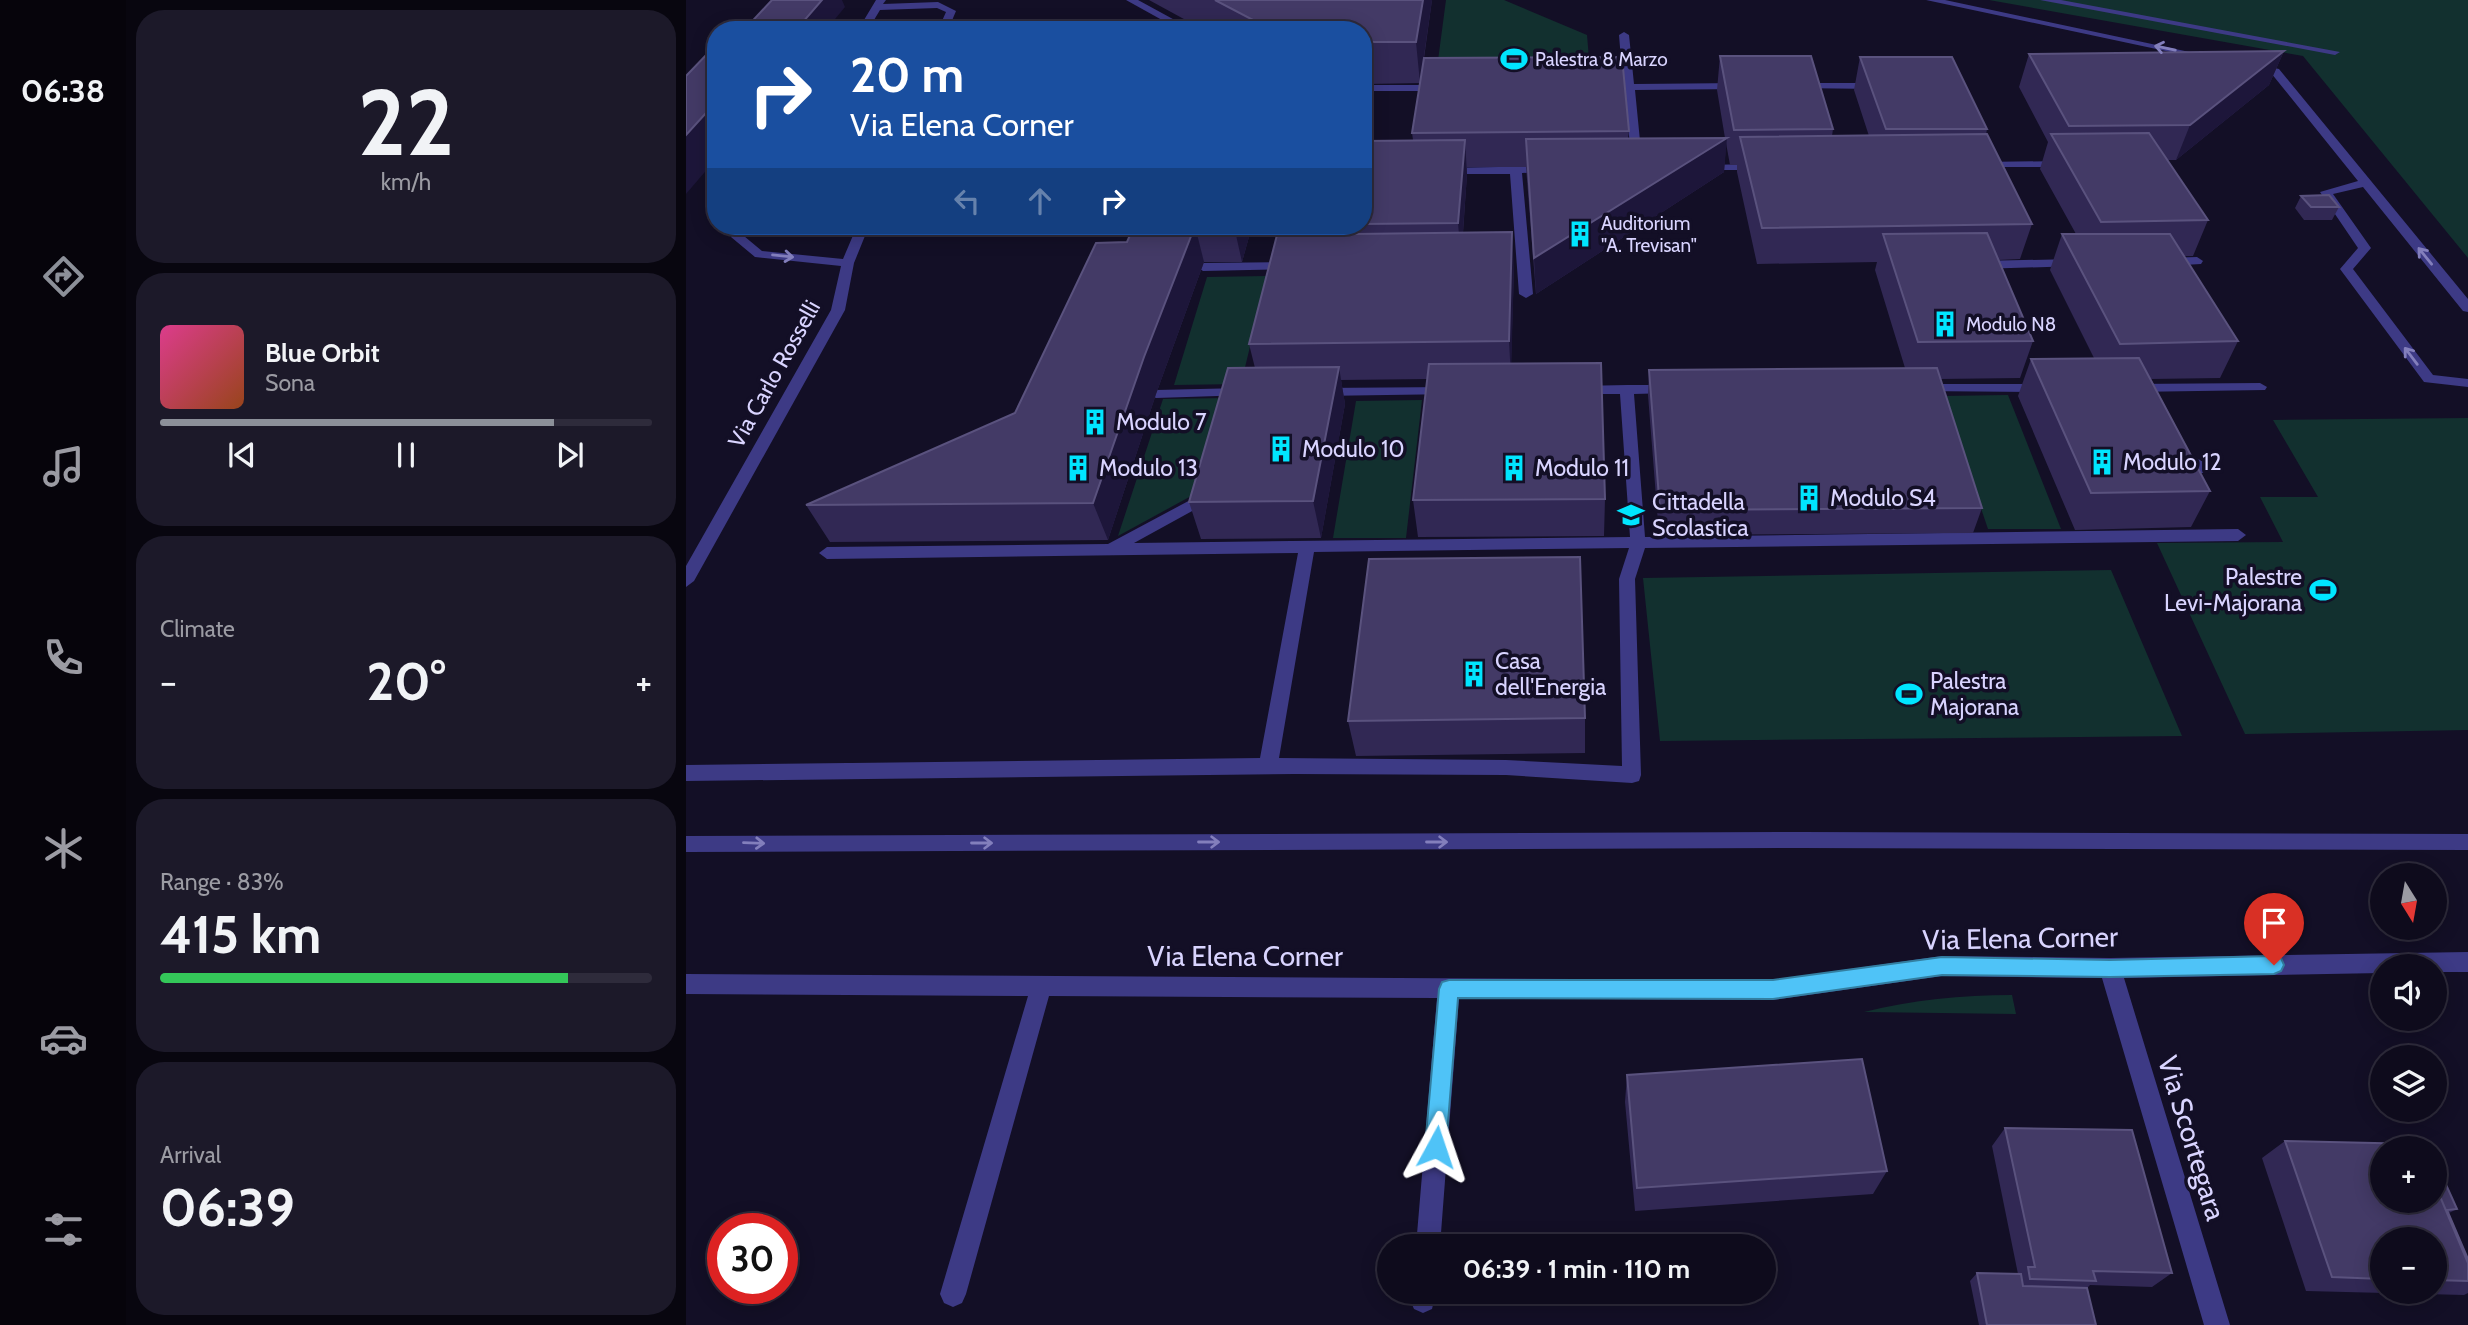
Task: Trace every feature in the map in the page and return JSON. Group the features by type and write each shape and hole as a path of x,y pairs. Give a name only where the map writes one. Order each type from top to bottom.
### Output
{"street":[{"path":"1131,0 1171,21"},
{"path":"1931,0 2216,59"},
{"path":"2045,0 2335,52"},
{"path":"869,21 879,4 938,5 951,11 947,21"},
{"path":"1624,35 1637,169"},
{"path":"2240,64 2275,71 2468,308"},
{"path":"1587,87 1753,86"},
{"path":"1780,86 1890,86"},
{"path":"1372,88 1461,88"},
{"path":"1971,165 2083,164"},
{"path":"1693,168 1776,167"},
{"path":"1433,171 1570,169"},
{"path":"1624,169 1651,169"},
{"path":"1516,170 1516,264 1526,294"},
{"path":"2365,183 2326,192 2365,248 2346,270 2429,379 2468,383"},
{"path":"738,235 737,237 759,254 848,263"},
{"name":"Via Carlo Rosselli","path":"686,581 838,310 848,263 859,235"},
{"path":"1292,235 1319,249 1321,235"},
{"path":"2156,262 2197,261"},
{"path":"1968,265 2089,263"},
{"path":"1203,267 1300,266"},
{"path":"2115,388 2260,387"},
{"path":"1911,388 2062,388"},
{"path":"686,773 906,767 1268,766 1553,767 1632,775 1627,579 1638,544 1627,389"},
{"path":"1563,390 1681,389"},
{"path":"1307,392 1470,391"},
{"path":"1156,394 1242,397"},
{"path":"2163,446 2204,469"},
{"path":"1108,551 1214,492 1217,480"},
{"path":"827,553 1307,549 2238,535"},
{"path":"1268,766 1307,549"},
{"path":"686,844 2468,842"},
{"name":"Via Elena Corner","path":"686,984 1773,990 1942,966 2110,968 2468,962"},
{"name":"Via Scortegara","path":"2110,968 2217,1325"},
{"path":"953,1294 1041,987"},
{"path":"1429,1234 1449,989"}],"green space":[{"name":"Palestra 8 Marzo","path":"1446,0 1504,0 1587,35 1591,82 1435,83"},
{"path":"1989,0 2468,0 2468,258 2303,56"},
{"path":"1267,276 1241,384 1174,385 1207,277"},
{"path":"2008,395 2061,529 1988,529 1943,396"},
{"path":"1226,398 1204,489 1118,536 1163,399"},
{"path":"1422,400 1406,538 1333,538 1356,401"},
{"name":"Palestre Levi-Majorana","path":"2468,418 2468,730 2245,734 2157,543 2283,542 2260,497 2318,497 2273,420"},
{"name":"Palestra Majorana","path":"2111,570 2182,736 1660,741 1643,578"},
{"path":"2012,995 2016,1014 1864,1012 1937,999"}],"building":[{"path":"772,0 822,0 804,21 752,21"},
{"path":"1215,0 1423,0 1416,42 1372,42 1372,21 1255,21"},
{"path":"2284,51 2190,125 2069,126 2029,54"},
{"path":"707,54 707,112 686,135 686,76"},
{"path":"1720,56 1811,56 1833,129 1734,130"},
{"path":"1622,57 1629,131 1412,133 1424,58"},
{"path":"1860,57 1952,57 1987,129 1886,129"},
{"path":"2149,133 2208,220 2101,222 2051,134"},
{"path":"1987,134 2032,224 1762,228 1740,137"},
{"path":"1727,138 1534,258 1526,139"},
{"path":"1465,140 1458,223 1372,224 1372,141"},
{"path":"2329,195 2339,207 2311,207 2301,196"},
{"path":"1512,232 1509,341 1249,344 1277,235"},
{"path":"1987,233 2033,341 1918,342 1883,234"},
{"path":"2062,234 2170,234 2238,341 2120,344"},
{"path":"1130,235 1191,235 1144,357 1093,503 806,505 1015,413 1096,243 1127,242"},
{"path":"2139,358 2210,491 2091,493 2031,359"},
{"name":"Modulo 11","path":"1601,363 1605,499 1413,500 1429,364"},
{"name":"Modulo 10","path":"1339,367 1313,501 1189,502 1228,368"},
{"name":"Modulo S4","path":"1937,368 1982,508 1660,510 1649,370"},
{"name":"Casa dell'Energia","path":"1580,557 1585,718 1348,721 1369,559"},
{"path":"1862,1059 1887,1171 1637,1188 1627,1075"},
{"path":"2005,1128 2132,1130 2172,1273 2093,1271 2096,1281 2030,1279 2028,1267 2035,1267"},
{"path":"2285,1141 2370,1143 2370,1213 2447,1213 2468,1263 2468,1281 2447,1280 2447,1227 2370,1227 2370,1279 2332,1277"},
{"path":"2447,1187 2457,1209 2447,1210"},
{"path":"2447,1210 2468,1259 2468,1263 2447,1213"},
{"path":"1977,1273 2021,1274 2023,1286 2087,1288 2096,1325 1987,1325"}],"place":[{"name":"Palestra 8 Marzo","path":"1514,59"},
{"name":"Auditorium \"A. Trevisan\"","path":"1580,234"},
{"name":"Modulo N8","path":"1945,324"},
{"name":"Modulo 7","path":"1095,422"},
{"name":"Modulo 10","path":"1281,449"},
{"name":"Modulo 12","path":"2102,462"},
{"name":"Modulo 13","path":"1078,468"},
{"name":"Modulo 11","path":"1514,468"},
{"name":"Modulo S4","path":"1809,498"},
{"name":"Cittadella Scolastica","path":"1631,515"},
{"name":"Palestre Levi-Majorana","path":"2323,590"},
{"name":"Casa dell'Energia","path":"1474,674"},
{"name":"Palestra Majorana","path":"1909,694"}],"route":[{"path":"1436,1147 1449,989 1773,990 1942,966 2110,968 2274,965"}]}
